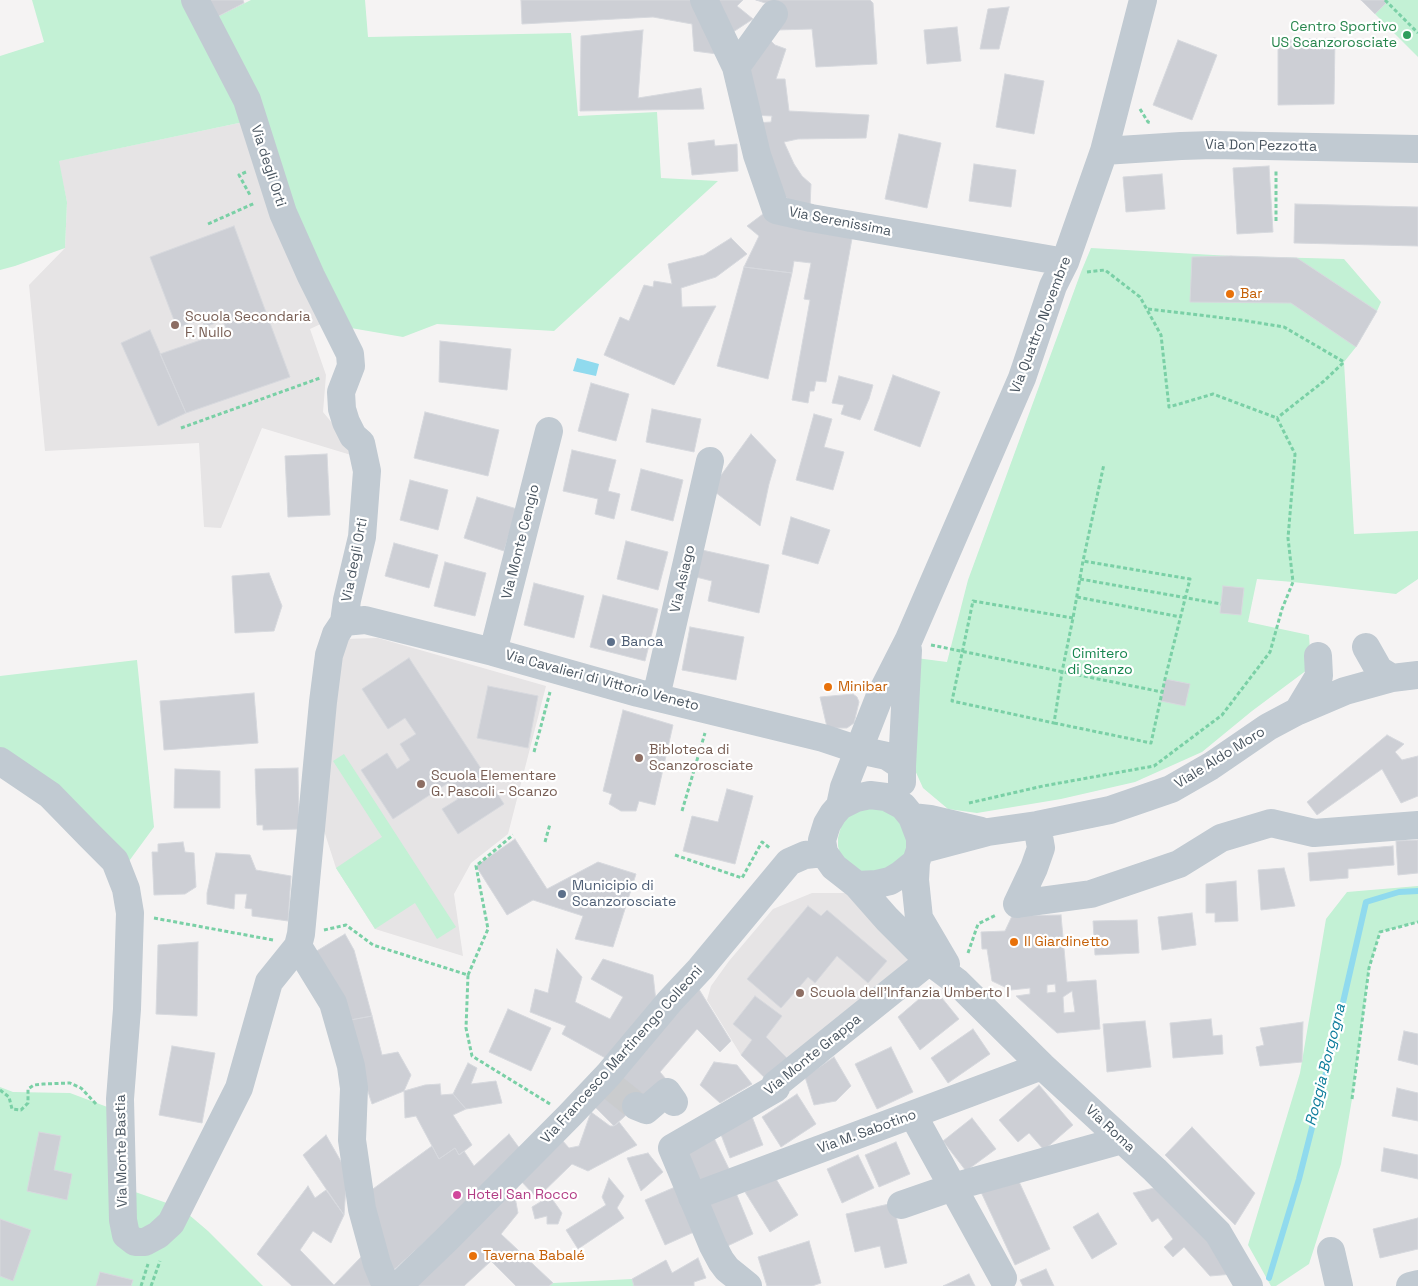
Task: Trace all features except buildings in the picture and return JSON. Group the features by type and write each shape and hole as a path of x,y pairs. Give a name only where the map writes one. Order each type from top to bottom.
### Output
{"street":[{"name":"Via degli Orti","path":"195,0 247,100 283,213 311,276 350,354 351,366 341,392 342,409 353,436 361,443 367,471 362,537 346,600 344,622 336,634 330,655 322,712 300,940"},
{"name":"Via Serenissima","path":"704,0 736,67 757,155 776,210 811,218 1065,262"},
{"name":"Via Quattro Novembre","path":"840,806 844,787 879,698 909,639 1022,378 1053,286 1065,262 1104,151 1142,0"},
{"path":"736,67 774,14"},
{"name":"Via Don Pezzotta","path":"1104,151 1181,146 1418,148"},
{"name":"Via Monte Cengio","path":"493,652 549,431"},
{"name":"Via Asiago","path":"656,697 710,461"},
{"name":"Via Cavalieri di Vittorio Veneto","path":"344,622 365,620 493,652 656,697 823,738 859,750"},
{"name":"Via Quattro Novembre","path":"908,811 902,766 909,639"},
{"path":"1366,646 1379,670 1405,676"},
{"path":"1298,711 1319,676 1318,656"},
{"name":"Viale Aldo Moro","path":"918,856 988,832 1037,825 1110,810 1171,789 1211,766 1268,727 1298,711 1345,691 1405,676"},
{"path":"859,750 886,756 902,766"},
{"name":"Via Monte Bastia","path":"0,761 50,796 114,861 126,889 130,913 127,1009 120,1099 123,1220 126,1235 135,1242 145,1242 158,1235 171,1223 239,1088 269,982 300,940"},
{"path":"870,795 886,797 908,811 920,838 918,856 900,875 890,881 856,885 834,867 824,853 822,840 827,824 840,806 856,798 870,795"},
{"name":"Viale Aldo Moro","path":"908,811 942,822 988,832"},
{"path":"1017,904 1091,894 1179,864 1221,838 1271,823 1314,833 1418,825"},
{"path":"1017,904 1041,848 1037,825"},
{"path":"789,862 804,854 824,853"},
{"name":"Via Roma","path":"918,856 915,880 919,918 957,982"},
{"name":"Via Francesco Martinengo Colleoni","path":"398,1286 569,1116 609,1080 670,1001 700,969 789,862"},
{"name":"Via Roma","path":"856,885 887,919 930,961 957,982 1042,1066 1155,1170 1218,1233 1249,1286"},
{"path":"300,940 333,1003 351,1066 354,1088 352,1140 362,1209 377,1264 386,1286"},
{"name":"Via Monte Grappa","path":"748,1286 727,1269 721,1261 672,1148 776,1088 775,1085 930,961"},
{"name":"Via M. Sabotino","path":"692,1197 1042,1066"},
{"path":"636,1106 646,1110 667,1092 674,1102"},
{"path":"913,1115 1003,1278"},
{"path":"901,1205 953,1187 1122,1140"},
{"path":"1331,1251 1339,1286"},
{"path":"1410,1286 1418,1284"}],"path":[{"path":"1385,0 1418,33"},
{"path":"1276,221 1277,146"},
{"path":"208,224 255,203 239,175 248,171"},
{"path":"942,822 948,809 975,801 1043,786 1154,766 1222,716 1270,652 1282,609 1293,582 1288,538 1295,454 1277,418 1212,394 1169,407 1161,335 1140,297 1105,270 1081,272 1065,262"},
{"path":"1147,309 1284,327 1344,362 1324,381 1277,418"},
{"path":"182,428 351,366"},
{"path":"1054,723 1062,672 1074,618 1076,597 1104,464"},
{"path":"1074,618 973,601 952,701 1151,743 1190,580 1083,561"},
{"path":"1080,579 1221,604"},
{"path":"1076,597 1181,617"},
{"path":"950,649 1162,692"},
{"path":"534,752 556,670"},
{"path":"682,811 711,710"},
{"path":"545,842 550,824"},
{"path":"513,835 476,866 488,929 468,975 466,1028 472,1056 569,1116"},
{"path":"675,855 742,878 762,842 789,862"},
{"path":"957,982 978,924 1017,904"},
{"path":"130,913 300,940 346,925 373,945 468,975"},
{"path":"1352,1100 1370,968 1380,932 1418,922"},
{"path":"0,1090 9,1097 12,1109 21,1110 28,1103 28,1089 43,1084 70,1083 80,1088 100,1106 120,1099"}],"shaded area":[{"name":"Scuola Secondaria F. Nullo","path":"253,120 327,321 310,329 326,375 323,412 361,458 262,428 221,528 204,527 199,443 45,451 29,285 65,248 67,202 58,161"},
{"name":"Scuola Elementare G. Pascoli - Scanzo","path":"378,638 546,686 508,834 471,863 454,894 463,956 375,929 336,868 319,815 344,639"},
{"name":"Scuola dell'Infanzia Umberto I","path":"812,893 850,893 921,968 776,1088 741,1055 707,1000 711,986 729,961 773,909"}],"green space":[{"path":"32,0 195,0 253,120 59,161 67,202 65,248 0,270 0,56 44,42"},
{"path":"251,0 365,0 368,37 571,33 578,116 657,112 661,178 718,181 554,331 437,324 403,337 345,327 215,18"},
{"name":"Centro Sportivo US Scanzorosciate","path":"1361,0 1418,0 1418,57"},
{"name":"Cimitero di Scanzo","path":"1091,248 1231,256 1344,259 1381,302 1356,347 1344,362 1354,534 1418,531 1418,579 1396,594 1257,579 1248,622 1309,635 1311,667 1252,711 1202,752 1135,782 1061,799 977,813 948,809 923,788 910,759 916,658 947,662 968,580"},
{"path":"137,660 154,827 121,872 41,802 0,771 0,676"},
{"path":"344,754 456,927 437,939 415,903 375,929 336,868 382,837 333,761"},
{"path":"867,806 890,811 905,828 907,844 906,852 898,865 869,876 848,867 840,854 838,846 842,823 847,817"},
{"path":"1418,886 1418,922 1380,932 1369,968 1352,1099 1341,1164 1309,1264 1276,1286 1271,1286 1248,1245 1300,1073 1326,919 1347,892"},
{"path":"0,1087 13,1092 70,1093 118,1111 118,1186 181,1208 208,1231 263,1286 0,1286"},
{"path":"632,1279 634,1286 549,1286 553,1283"}],"water":[{"path":"577,358 599,364 596,376 573,371"}],"waterway":[{"name":"Roggia Borgogna","path":"1269,1278 1299,1179 1336,1033 1366,902 1399,892 1418,891"}],"tunnel":[{"path":"611,1086 636,1106"}],"place":[{"name":"Centro Sportivo US Scanzorosciate","path":"1407,35"},
{"name":"Bar","path":"1230,294"},
{"name":"Scuola Secondaria F. Nullo","path":"175,325"},
{"name":"Banca","path":"611,642"},
{"name":"Minibar","path":"828,687"},
{"name":"Bibloteca di Scanzorosciate","path":"639,758"},
{"name":"Scuola Elementare G. Pascoli - Scanzo","path":"421,784"},
{"name":"Municipio di Scanzorosciate","path":"562,894"},
{"name":"Il Giardinetto","path":"1014,942"},
{"name":"Scuola dell'Infanzia Umberto I","path":"800,993"},
{"name":"Hotel San Rocco","path":"457,1195"},
{"name":"Taverna Babalé","path":"473,1256"}]}
